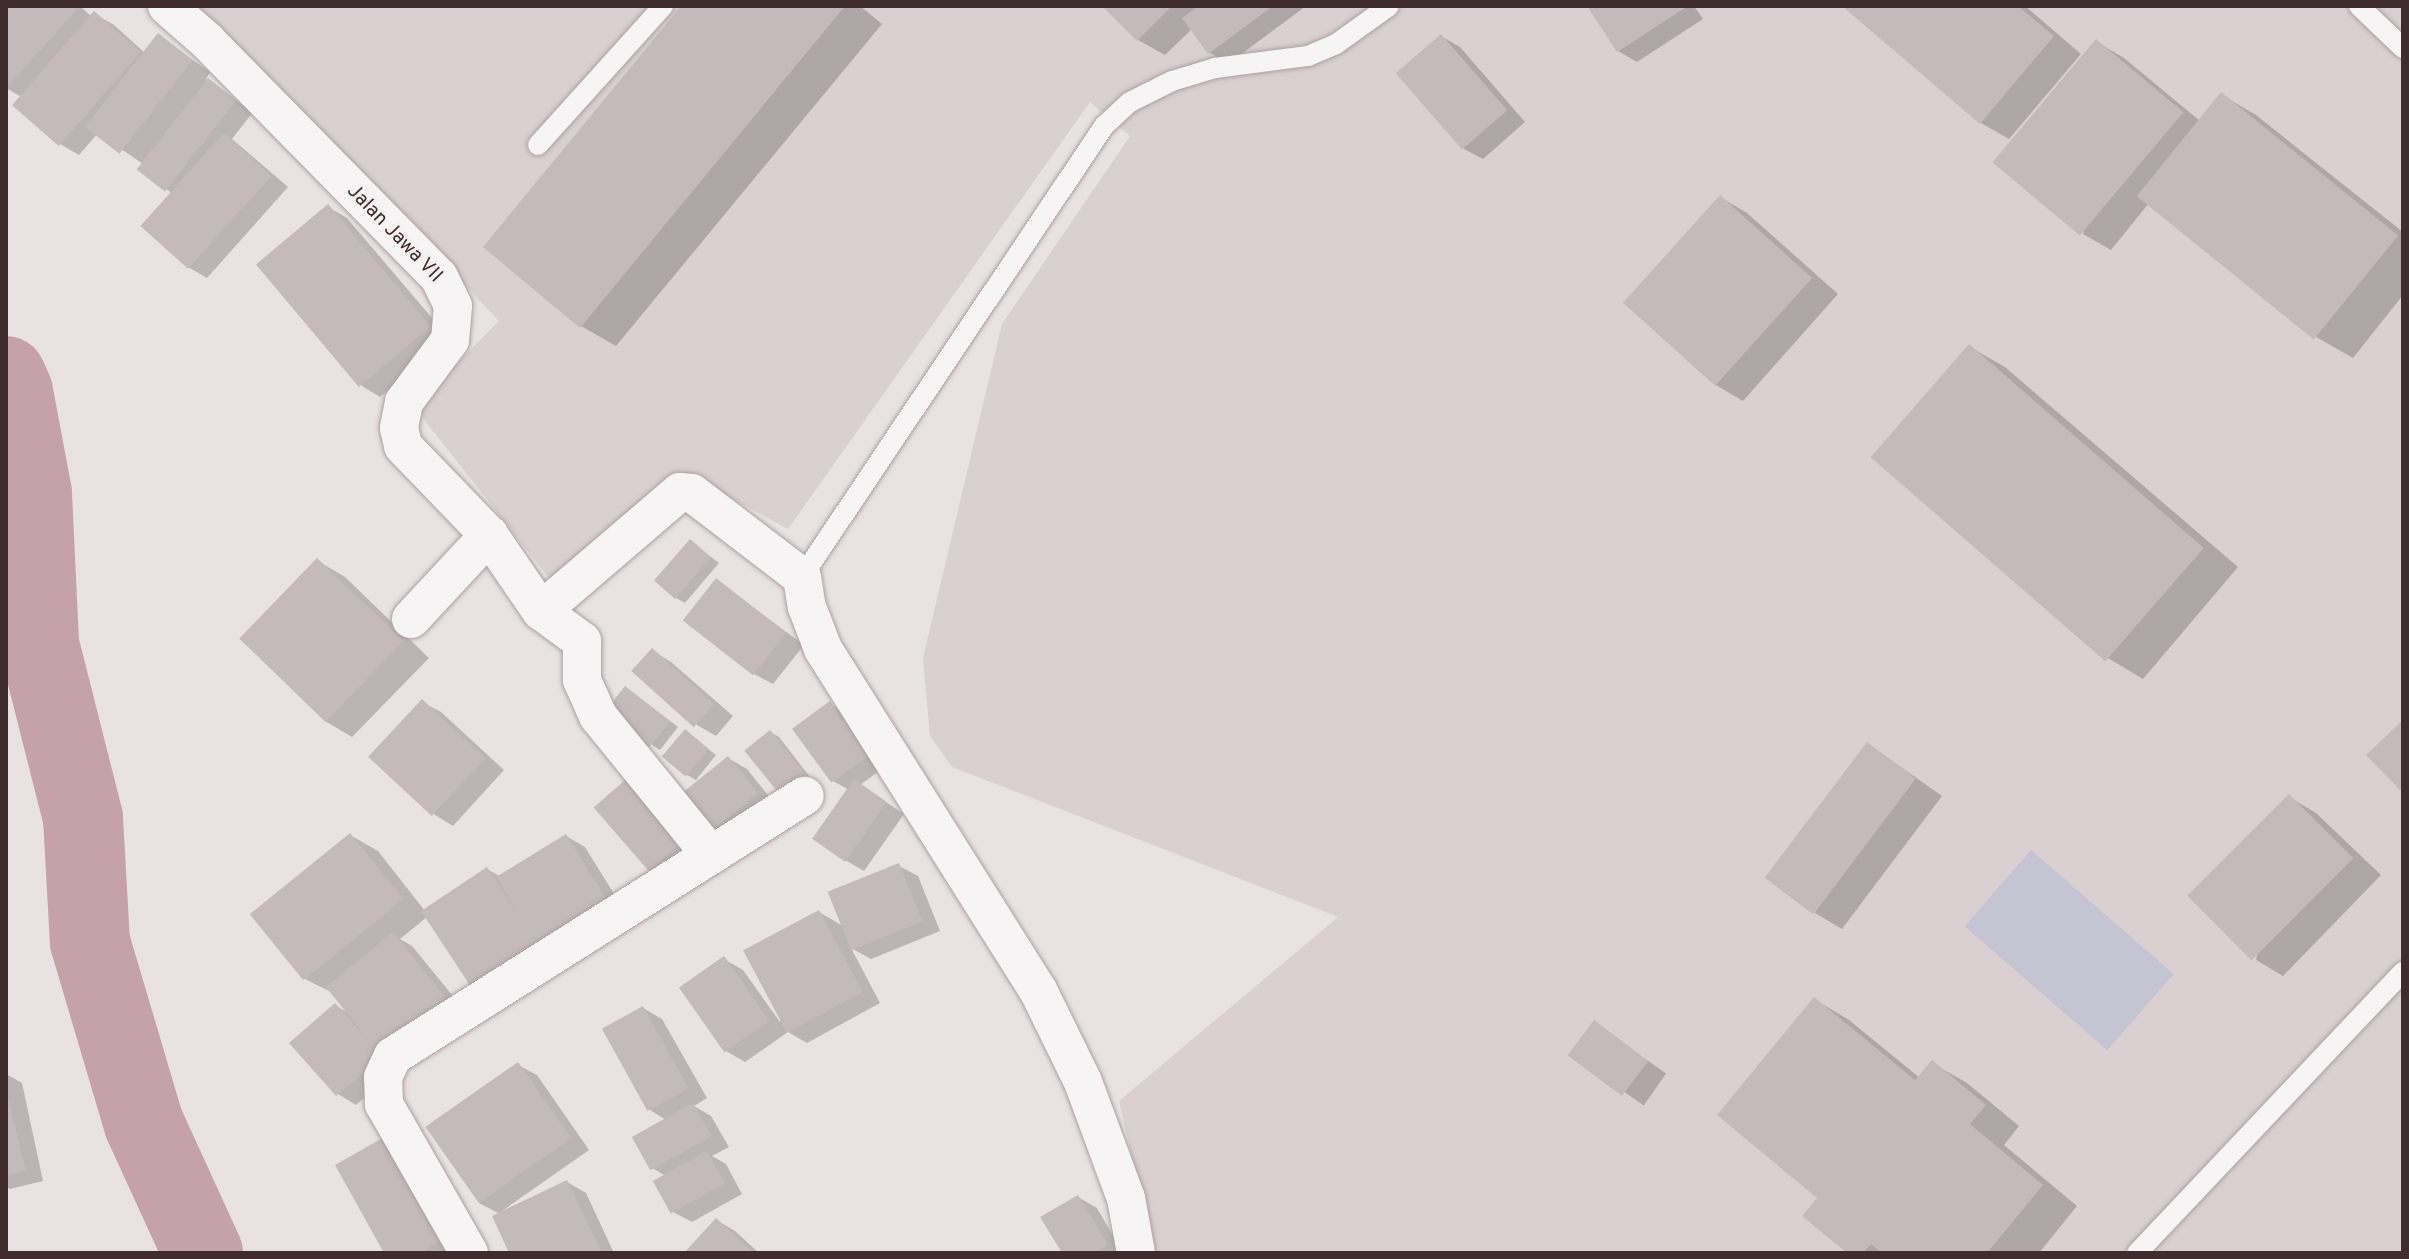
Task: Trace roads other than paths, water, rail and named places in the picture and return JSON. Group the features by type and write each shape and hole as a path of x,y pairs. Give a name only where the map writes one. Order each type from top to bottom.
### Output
{"street":[{"name":"Jalan Jawa VII","path":"167,6 206,40 444,284 453,306 450,340 404,402 400,436 403,446 489,535 541,611 582,641 582,680 598,716 711,855"},
{"path":"541,611 680,492 692,493 802,577 807,607 823,649 1038,990 1077,1068 1126,1198 1136,1253"},
{"path":"411,619 489,535"},
{"path":"469,1253 384,1104 383,1077 388,1062 398,1050 805,796"}],"lane":[{"path":"538,145 663,6"},
{"path":"802,577 1104,126 1130,102 1172,81 1215,68 1308,56 1336,44 1389,6"},
{"path":"2359,6 2403,48"},
{"path":"2137,1253 2403,972"}],"waterway":[{"path":"6,376 13,392 32,494 39,644 83,818 90,942 144,1124 203,1253"}]}
